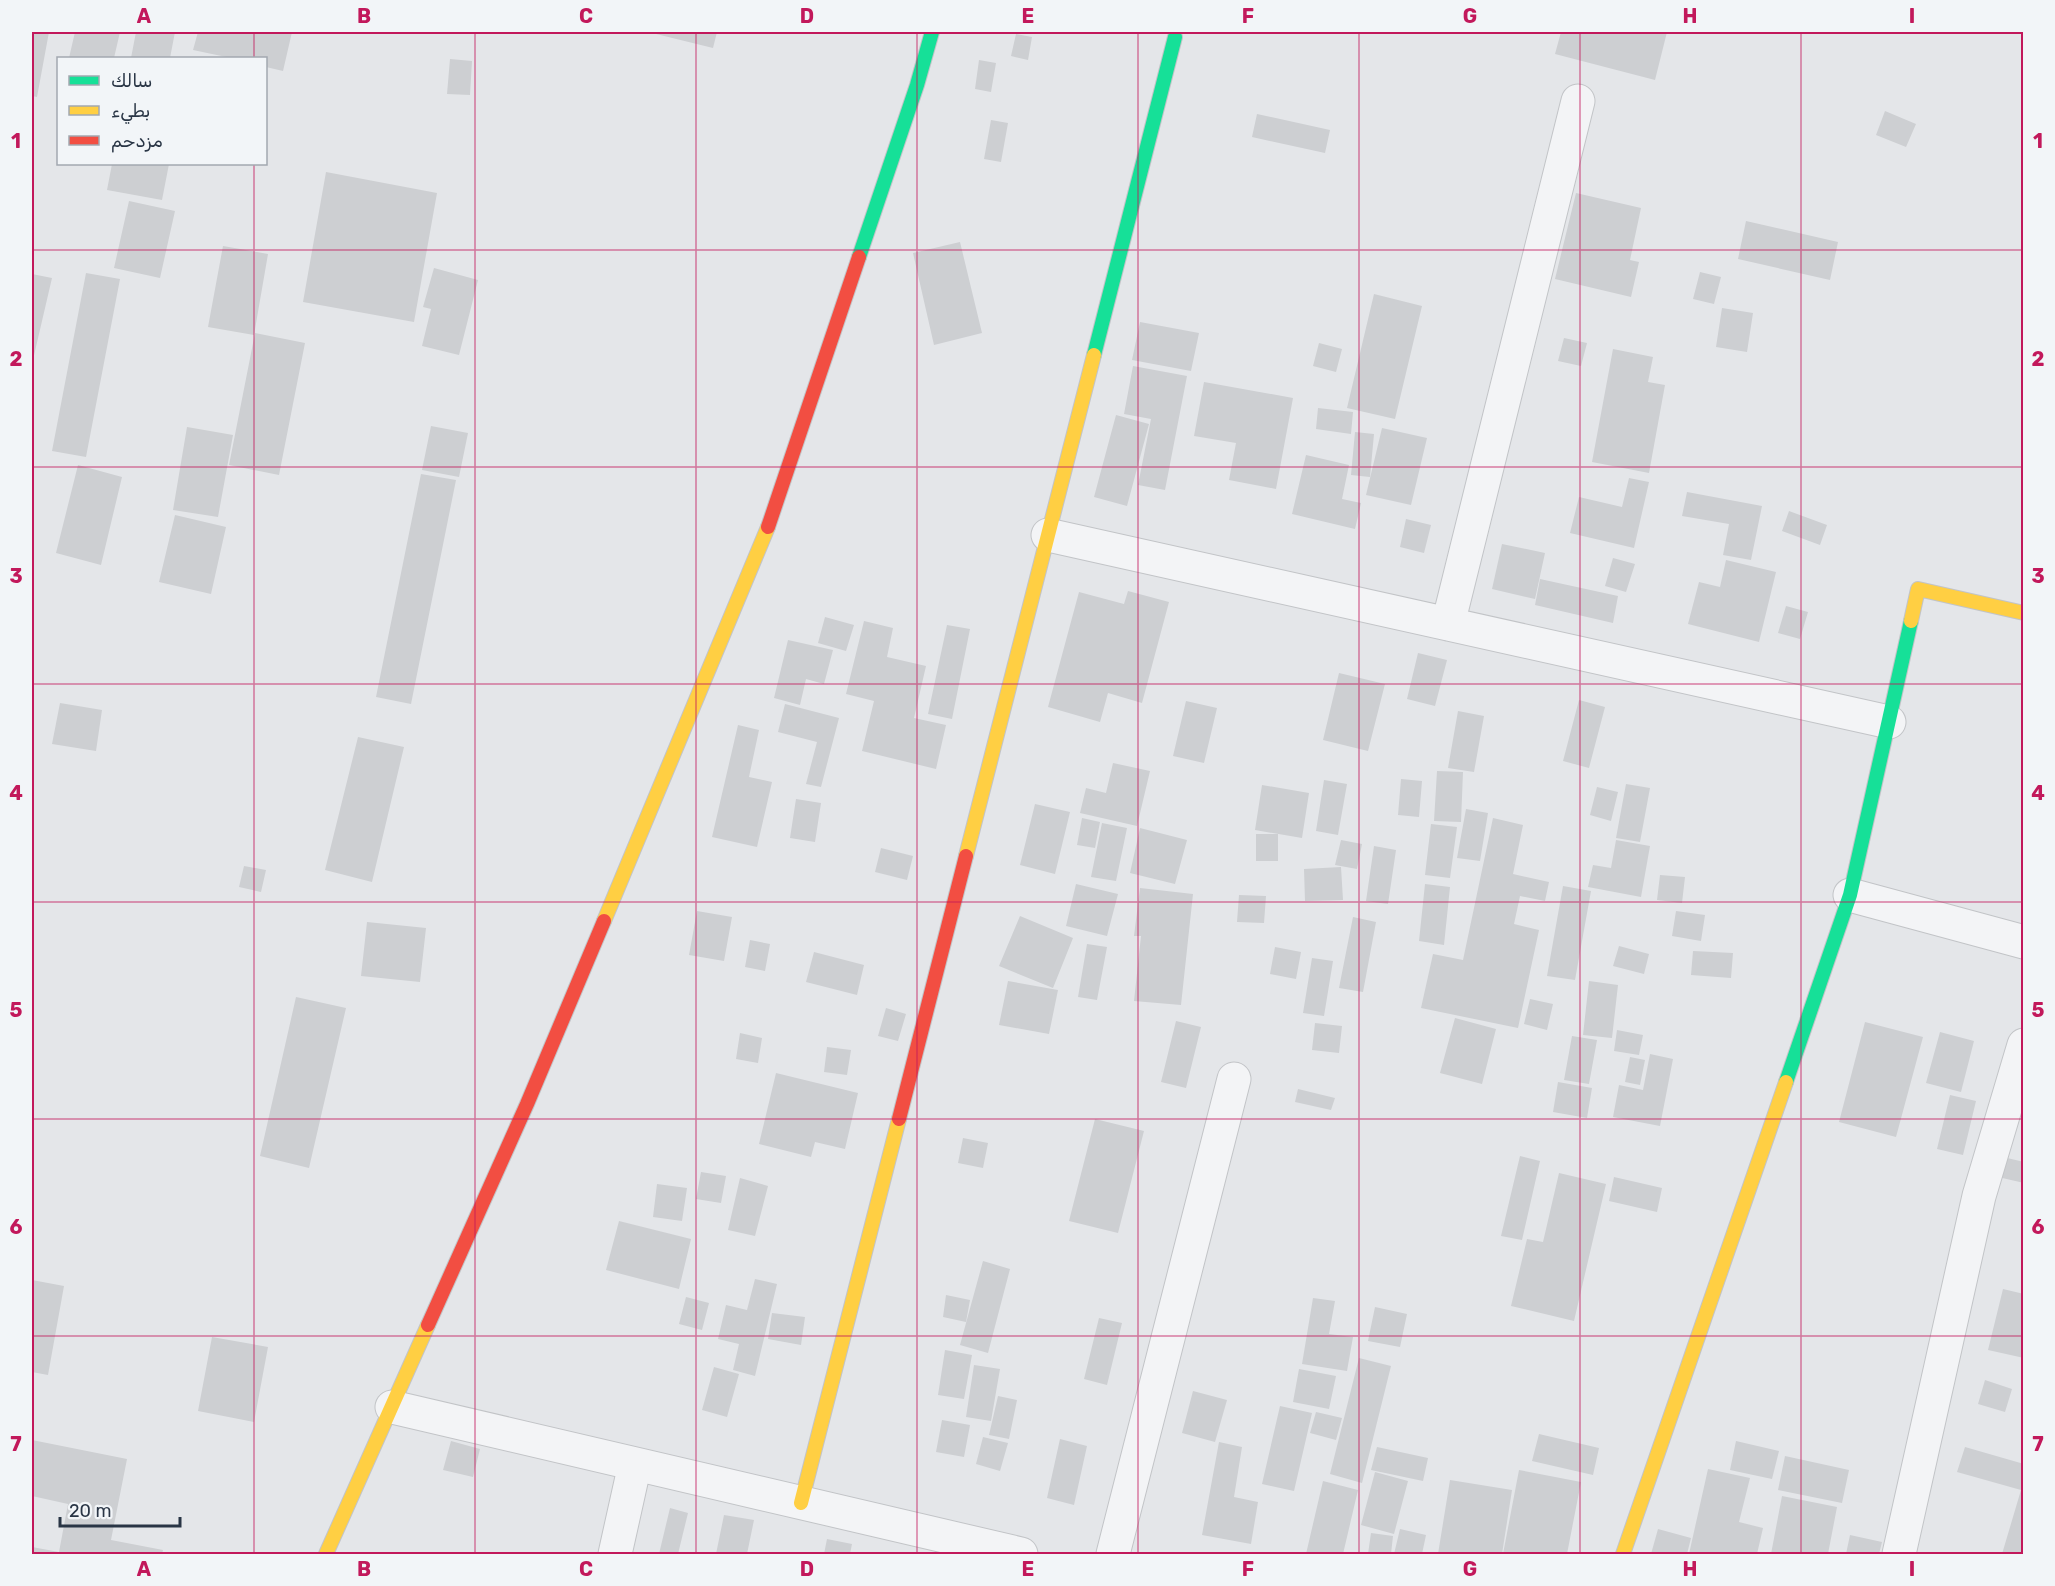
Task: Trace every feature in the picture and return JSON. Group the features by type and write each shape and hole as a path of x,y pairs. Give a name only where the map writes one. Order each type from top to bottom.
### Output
{"street":[{"path":"326,1554 531,1093 761,546 917,85 932,32"},
{"path":"801,1503 1175,37"},
{"path":"1448,624 1578,101"},
{"path":"1048,535 1889,722"},
{"path":"1623,1554 1850,896 1918,589 2024,613"},
{"path":"1850,896 2024,942"},
{"path":"1899,1554 1979,1196 2024,1045"},
{"path":"1113,1554 1234,1079"},
{"path":"392,1407 1021,1554"},
{"path":"615,1554 635,1464"}],"building":[{"path":"32,32 49,32 37,97 32,96"},
{"path":"75,32 120,32 114,57 69,57"},
{"path":"136,32 175,32 170,57 131,57"},
{"path":"198,32 292,32 283,71 267,67 267,57 226,57 193,50"},
{"path":"648,32 717,32 713,48"},
{"path":"1561,32 1667,32 1655,80 1555,54"},
{"path":"1016,34 1032,37 1028,60 1011,56"},
{"path":"450,59 472,61 470,95 447,94"},
{"path":"979,60 996,63 991,92 975,89"},
{"path":"1885,111 1916,124 1906,147 1876,135"},
{"path":"1257,114 1330,130 1325,153 1252,137"},
{"path":"991,120 1008,123 1001,162 984,159"},
{"path":"112,165 169,165 162,200 107,190"},
{"path":"326,172 437,193 414,322 303,302"},
{"path":"1576,193 1641,208 1630,260 1639,262 1631,297 1555,279"},
{"path":"129,201 175,211 160,278 114,268"},
{"path":"1746,221 1838,242 1830,280 1738,259"},
{"path":"960,242 982,333 934,345 913,253"},
{"path":"223,246 268,254 254,335 208,327"},
{"path":"434,268 478,280 459,355 422,346 431,309 423,307"},
{"path":"1700,272 1721,277 1714,304 1693,299"},
{"path":"86,273 120,279 86,457 52,451"},
{"path":"32,274 52,278 32,364"},
{"path":"1374,294 1422,306 1395,419 1347,408"},
{"path":"1722,308 1753,313 1747,352 1716,347"},
{"path":"1140,322 1199,333 1191,371 1132,360"},
{"path":"255,333 305,343 279,475 229,465"},
{"path":"1564,338 1587,343 1581,366 1558,361"},
{"path":"1319,343 1342,349 1336,372 1313,366"},
{"path":"1613,349 1653,357 1648,382 1665,385 1649,473 1592,462"},
{"path":"1133,366 1187,376 1165,490 1138,485 1151,419 1124,414"},
{"path":"1204,382 1293,398 1276,489 1229,480 1236,443 1194,436"},
{"path":"1318,408 1353,412 1351,434 1316,429"},
{"path":"1116,415 1149,424 1127,506 1094,497"},
{"path":"431,426 468,433 459,477 422,470"},
{"path":"187,427 233,435 218,517 173,510"},
{"path":"1382,428 1427,438 1411,505 1366,495"},
{"path":"1355,432 1374,434 1370,477 1351,475"},
{"path":"1306,455 1349,465 1342,499 1361,503 1355,529 1292,514"},
{"path":"78,465 122,477 101,565 56,553"},
{"path":"421,474 456,480 411,704 376,697"},
{"path":"1629,478 1649,482 1634,548 1570,533 1579,497 1622,507"},
{"path":"1687,492 1762,506 1751,560 1723,555 1729,524 1682,516"},
{"path":"1789,511 1827,525 1820,545 1782,531"},
{"path":"175,515 226,527 211,594 159,582"},
{"path":"1406,519 1431,525 1424,553 1400,547"},
{"path":"1502,544 1545,553 1535,599 1492,589"},
{"path":"1613,558 1635,564 1626,592 1605,586"},
{"path":"1726,560 1776,572 1759,642 1688,624 1699,582 1720,587"},
{"path":"1540,579 1618,596 1613,623 1535,605"},
{"path":"1128,591 1169,602 1142,703 1108,693 1100,722 1048,707 1079,592 1124,604"},
{"path":"1786,606 1808,612 1800,639 1778,633"},
{"path":"825,617 854,625 846,651 818,643"},
{"path":"864,621 893,628 887,657 926,666 914,718 946,725 936,769 862,751 874,701 846,694"},
{"path":"947,625 970,629 952,719 928,714"},
{"path":"788,640 833,650 824,684 806,679 800,705 774,698"},
{"path":"1418,653 1447,660 1435,706 1407,699"},
{"path":"1339,673 1385,684 1368,751 1323,740"},
{"path":"1579,700 1605,707 1589,768 1563,761"},
{"path":"1186,701 1217,708 1204,763 1173,756"},
{"path":"60,703 102,710 96,751 52,744"},
{"path":"785,704 839,718 821,787 806,784 817,742 778,732"},
{"path":"1458,711 1484,716 1474,772 1448,768"},
{"path":"738,725 759,730 749,777 772,782 757,847 712,837"},
{"path":"358,737 404,747 372,882 325,870"},
{"path":"1113,763 1150,771 1137,826 1080,813 1086,788 1106,793"},
{"path":"1437,771 1463,772 1461,822 1434,821"},
{"path":"1401,779 1422,781 1419,817 1398,815"},
{"path":"1324,780 1347,784 1338,835 1316,831"},
{"path":"1626,784 1650,788 1640,842 1616,838"},
{"path":"1262,785 1309,793 1302,838 1255,830"},
{"path":"1597,787 1618,792 1611,821 1590,815"},
{"path":"796,799 821,803 815,842 790,838"},
{"path":"1035,804 1070,812 1055,874 1020,865"},
{"path":"1466,809 1488,813 1480,861 1457,858"},
{"path":"1082,818 1100,822 1095,848 1077,845"},
{"path":"1493,818 1523,825 1513,874 1549,882 1545,901 1520,896 1514,924 1539,930 1518,1028 1421,1008 1433,954 1463,960"},
{"path":"1102,823 1127,828 1116,881 1091,877"},
{"path":"1431,824 1457,827 1450,878 1425,875"},
{"path":"1140,828 1187,840 1175,884 1130,873"},
{"path":"1256,834 1278,834 1278,861 1256,861"},
{"path":"1341,840 1362,844 1357,869 1335,865"},
{"path":"1616,840 1650,846 1641,897 1588,887 1593,865 1611,868"},
{"path":"1374,846 1396,850 1388,904 1366,901"},
{"path":"881,848 913,856 907,880 875,872"},
{"path":"244,866 266,870 261,892 239,887"},
{"path":"1341,867 1343,900 1305,901 1304,869"},
{"path":"1660,875 1685,877 1682,903 1657,900"},
{"path":"1076,884 1118,894 1107,936 1066,926"},
{"path":"1425,884 1450,887 1444,945 1419,941"},
{"path":"1563,886 1591,891 1575,980 1547,976"},
{"path":"1140,888 1193,894 1181,1005 1134,1001 1141,936 1134,936"},
{"path":"1239,895 1266,896 1264,923 1237,922"},
{"path":"697,911 732,917 724,961 689,955"},
{"path":"1676,911 1705,915 1701,941 1672,936"},
{"path":"1020,916 1073,938 1053,988 999,966"},
{"path":"1353,917 1376,922 1363,992 1339,988"},
{"path":"367,922 426,928 420,982 361,976"},
{"path":"750,940 770,944 765,971 745,967"},
{"path":"1087,944 1107,947 1097,1000 1078,997"},
{"path":"1619,946 1649,954 1644,974 1613,966"},
{"path":"1275,947 1301,952 1296,979 1270,974"},
{"path":"1693,951 1733,953 1731,978 1691,975"},
{"path":"814,952 864,965 857,995 806,982"},
{"path":"1312,958 1333,961 1324,1016 1303,1013"},
{"path":"1008,981 1058,990 1049,1034 999,1025"},
{"path":"1589,981 1618,985 1612,1038 1583,1035"},
{"path":"296,997 346,1008 309,1168 260,1156"},
{"path":"1530,999 1553,1004 1547,1030 1524,1024"},
{"path":"886,1008 906,1014 898,1041 878,1036"},
{"path":"1455,1018 1496,1029 1482,1084 1440,1073"},
{"path":"1176,1021 1201,1027 1186,1088 1161,1082"},
{"path":"1865,1022 1923,1037 1896,1137 1839,1122"},
{"path":"1315,1023 1342,1026 1339,1053 1312,1050"},
{"path":"1617,1030 1643,1035 1639,1055 1614,1051"},
{"path":"1940,1032 1974,1041 1961,1092 1926,1083"},
{"path":"740,1033 762,1038 758,1063 736,1059"},
{"path":"1572,1036 1597,1040 1589,1084 1564,1080"},
{"path":"827,1047 851,1050 847,1075 824,1072"},
{"path":"1650,1054 1673,1059 1660,1126 1613,1117 1619,1085 1643,1090"},
{"path":"1630,1057 1645,1060 1640,1085 1625,1082"},
{"path":"776,1073 858,1093 845,1149 815,1142 811,1157 759,1144"},
{"path":"1558,1082 1592,1088 1587,1118 1553,1112"},
{"path":"1298,1089 1335,1098 1331,1110 1295,1102"},
{"path":"1950,1095 1976,1101 1963,1155 1937,1149"},
{"path":"1095,1119 1144,1131 1118,1233 1069,1221"},
{"path":"963,1138 988,1143 983,1168 958,1163"},
{"path":"1520,1156 1540,1161 1522,1240 1501,1236"},
{"path":"2003,1157 2024,1162 2024,1183 1998,1177"},
{"path":"701,1172 726,1176 721,1203 696,1199"},
{"path":"1559,1173 1606,1184 1574,1321 1511,1306 1527,1239 1543,1242"},
{"path":"1614,1177 1662,1188 1657,1212 1609,1201"},
{"path":"740,1178 768,1186 755,1236 728,1230"},
{"path":"657,1184 687,1188 682,1221 653,1217"},
{"path":"619,1221 691,1239 679,1289 606,1270"},
{"path":"983,1261 1010,1269 988,1353 960,1345"},
{"path":"755,1279 777,1284 755,1376 733,1370 739,1344 718,1339 726,1305 747,1310"},
{"path":"32,1280 64,1286 48,1375 32,1372"},
{"path":"2003,1289 2024,1294 2024,1358 1988,1350"},
{"path":"946,1295 970,1300 966,1322 943,1317"},
{"path":"686,1297 709,1303 702,1330 679,1324"},
{"path":"1313,1298 1335,1301 1329,1334 1353,1337 1347,1371 1302,1364"},
{"path":"1375,1307 1407,1314 1400,1347 1368,1341"},
{"path":"772,1313 805,1317 801,1345 768,1339"},
{"path":"1099,1318 1122,1323 1107,1385 1084,1379"},
{"path":"212,1337 268,1347 254,1422 198,1411"},
{"path":"945,1350 972,1355 964,1399 938,1395"},
{"path":"1359,1358 1391,1366 1362,1483 1330,1474"},
{"path":"974,1365 1000,1369 991,1421 966,1417"},
{"path":"714,1367 739,1374 727,1417 702,1410"},
{"path":"1299,1369 1336,1376 1329,1409 1293,1402"},
{"path":"1985,1380 2012,1389 2005,1412 1978,1404"},
{"path":"1193,1391 1227,1400 1215,1442 1182,1433"},
{"path":"998,1396 1017,1400 1009,1439 989,1435"},
{"path":"1280,1406 1312,1413 1294,1491 1262,1484"},
{"path":"1316,1412 1342,1418 1336,1440 1310,1433"},
{"path":"942,1420 970,1425 964,1457 936,1452"},
{"path":"1539,1434 1599,1448 1593,1475 1532,1461"},
{"path":"983,1437 1008,1443 1000,1471 976,1464"},
{"path":"1060,1439 1087,1446 1074,1505 1047,1498"},
{"path":"32,1440 127,1459 111,1540 163,1550 162,1554 32,1554 32,1547 59,1552 68,1504 32,1496"},
{"path":"451,1441 480,1449 473,1477 443,1470"},
{"path":"1736,1441 1779,1451 1772,1479 1730,1470"},
{"path":"1219,1442 1242,1447 1234,1497 1258,1502 1251,1544 1202,1535"},
{"path":"1377,1447 1428,1458 1423,1481 1371,1470"},
{"path":"1965,1447 2024,1464 2024,1554 2002,1554 2021,1490 1957,1472"},
{"path":"1785,1456 1849,1470 1842,1503 1778,1490"},
{"path":"1708,1469 1750,1478 1739,1522 1763,1528 1757,1554 1689,1554"},
{"path":"1519,1470 1581,1482 1567,1554 1503,1554"},
{"path":"1375,1472 1408,1481 1394,1534 1361,1525"},
{"path":"1450,1480 1512,1490 1502,1554 1438,1554"},
{"path":"1323,1481 1358,1490 1343,1554 1306,1554"},
{"path":"1782,1496 1837,1507 1828,1554 1771,1554"},
{"path":"670,1508 688,1513 678,1554 659,1554"},
{"path":"724,1515 754,1520 747,1554 716,1554"},
{"path":"1400,1529 1426,1535 1422,1554 1394,1554"},
{"path":"1658,1529 1691,1538 1687,1554 1651,1554"},
{"path":"1371,1533 1393,1536 1391,1554 1368,1554"},
{"path":"1850,1535 1882,1542 1879,1554 1846,1554"},
{"path":"827,1539 852,1544 850,1554 824,1554"}],"traffic: fast":[{"path":"859,257 917,85 932,32"},
{"path":"1094,355 1175,37"},
{"path":"1786,1082 1850,895 1911,621"}],"traffic: slow":[{"path":"966,856 1094,355"},
{"path":"604,921 768,527"},
{"path":"1911,621 1918,589 2024,613"},
{"path":"1623,1554 1786,1082"},
{"path":"801,1503 899,1119"},
{"path":"326,1554 428,1325"}],"traffic: jam":[{"path":"768,527 859,257"},
{"path":"899,1119 966,856"},
{"path":"428,1325 527,1104 604,921"}]}
